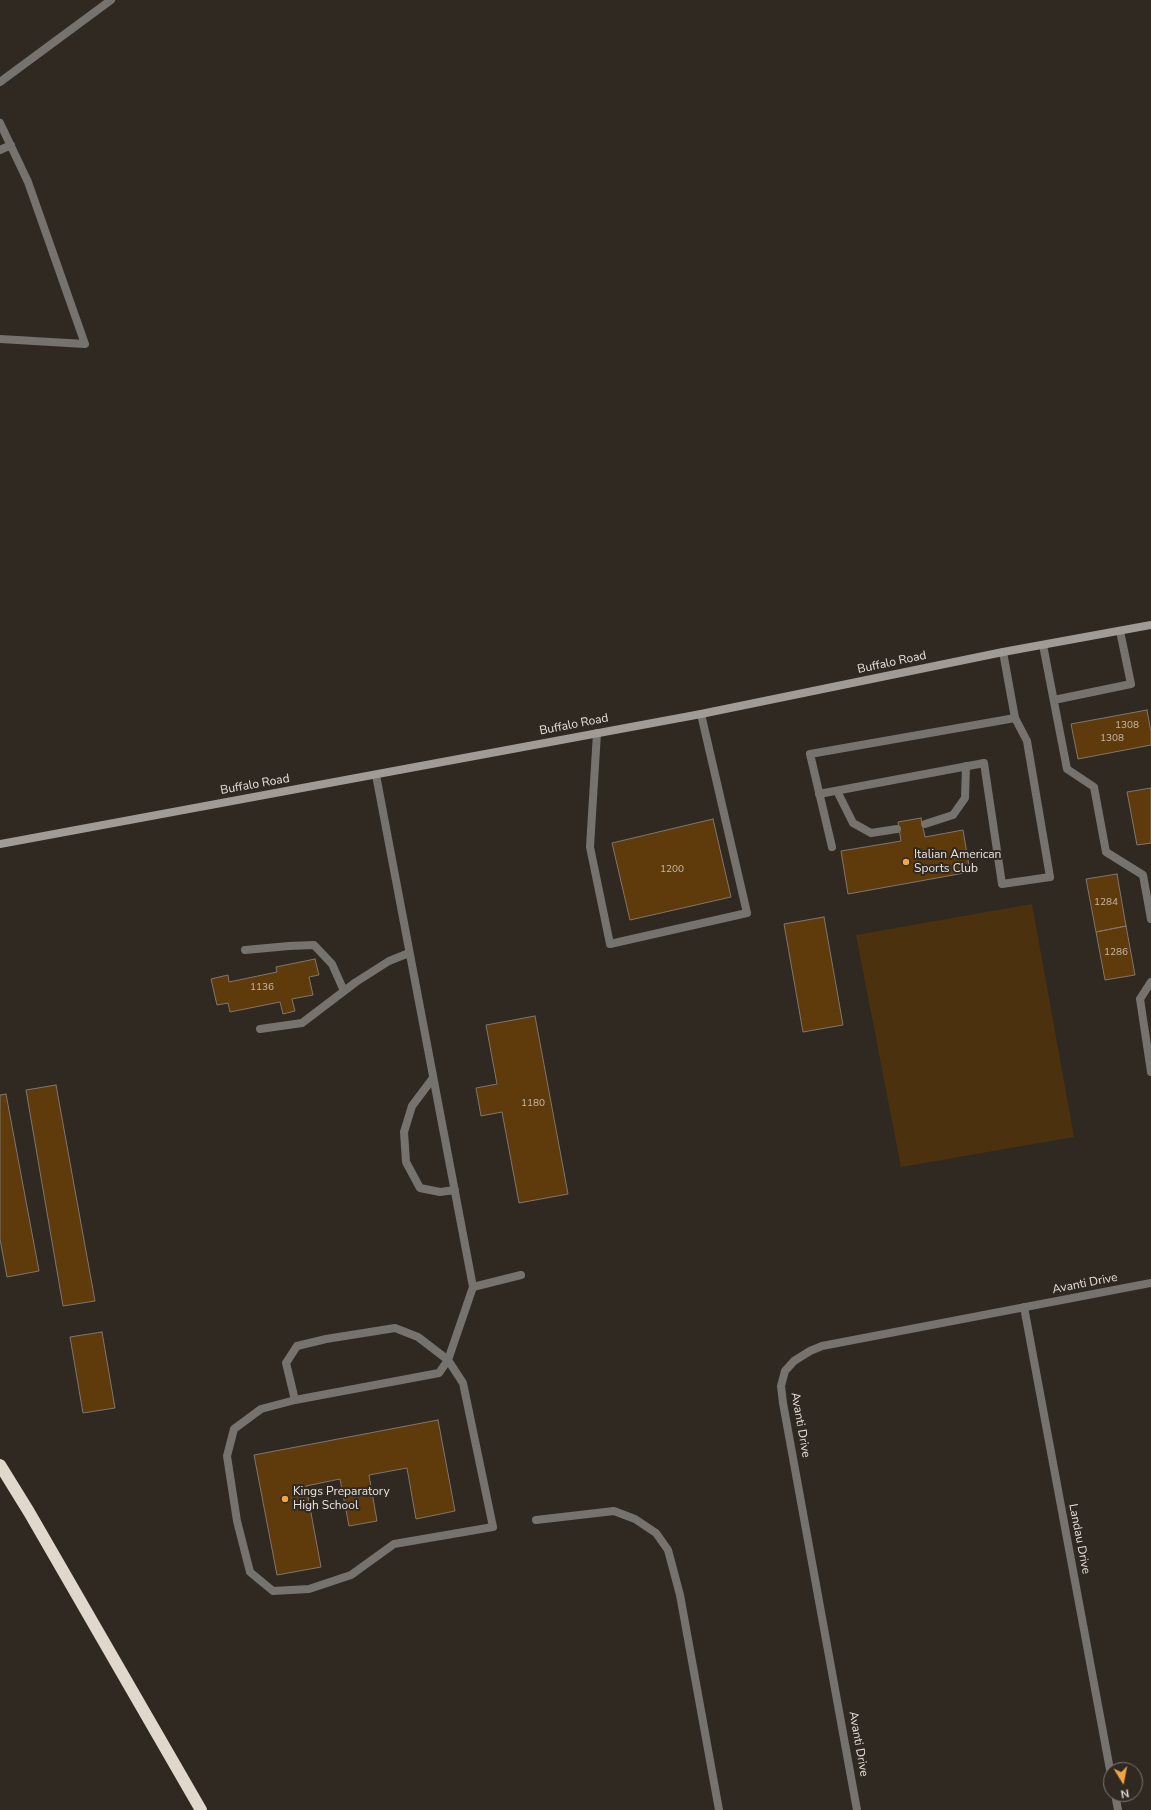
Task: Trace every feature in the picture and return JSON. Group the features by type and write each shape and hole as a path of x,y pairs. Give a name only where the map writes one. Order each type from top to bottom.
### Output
{"highway":[{"path":"0,1465 30,1512 201,1810"}],"main road":[{"name":"Buffalo Road","path":"0,844 701,714 1004,652 1151,626"}],"street":[{"path":"0,82 111,0"},
{"path":"0,123 28,182 85,344 0,339"},
{"path":"0,150 11,145"},
{"path":"1054,700 1131,684 1120,631"},
{"path":"1043,645 1067,769 1094,787 1106,852 1143,875 1151,919"},
{"path":"819,794 984,763 1002,884 1050,877 1026,741 1015,718 1004,652"},
{"path":"597,733 590,847 610,944 748,913 701,714"},
{"path":"832,847 810,754 1015,718"},
{"path":"925,824 953,816 965,798 966,766"},
{"path":"295,1400 286,1363 297,1346 319,1340 395,1328 418,1337 448,1360 463,1383 493,1527 394,1544 351,1575 309,1589 273,1591 250,1572 237,1521 227,1456 234,1429 261,1409 295,1400 439,1373 448,1360 473,1287 376,775"},
{"path":"837,791 852,823 871,833 897,829"},
{"path":"245,950 314,945 332,964 344,991"},
{"path":"260,1029 302,1023 344,991 389,961 409,953"},
{"path":"1151,982 1140,999 1151,1072"},
{"path":"433,1078 412,1106 404,1132 406,1162 420,1188 440,1192 455,1190"},
{"path":"473,1287 521,1275"},
{"name":"Avanti Drive","path":"858,1810 783,1403 781,1386 785,1371 794,1362 810,1351 822,1346 1151,1283"},
{"name":"Landau Drive","path":"1024,1308 1109,1762"},
{"path":"536,1520 614,1511 635,1519 656,1533 668,1550 680,1595 719,1810"}],"shaded area":[{"path":"1032,904 1074,1137 901,1167 856,935"}],"building":[{"path":"1147,710 1151,732 1151,745 1078,759 1071,724"},
{"path":"1151,788 1151,843 1137,845 1127,792"},
{"name":"Italian American Sports Club","path":"921,818 925,837 963,830 970,872 848,894 841,851 901,841 898,822"},
{"path":"713,819 731,897 630,920 612,843"},
{"path":"1117,874 1126,926 1096,932 1086,879"},
{"path":"824,917 843,1025 803,1032 784,924"},
{"path":"1126,926 1135,975 1105,980 1096,932"},
{"path":"315,959 319,975 309,977 313,995 292,999 295,1011 283,1014 280,1002 230,1012 228,1003 217,1005 211,979 228,975 229,982 277,972 276,967"},
{"path":"535,1016 568,1194 519,1203 502,1112 481,1116 476,1088 497,1084 486,1025"},
{"path":"56,1085 95,1301 63,1306 26,1090"},
{"path":"6,1094 39,1271 7,1277 0,1239 0,1095"},
{"path":"102,1332 115,1408 83,1413 70,1337"},
{"name":"Kings Preparatory High School","path":"438,1420 455,1511 416,1519 407,1468 369,1475 377,1521 349,1526 340,1479 306,1486 321,1567 277,1575 254,1455"}],"place":[{"name":"Italian American Sports Club","path":"906,862"},
{"name":"Kings Preparatory High School","path":"285,1499"}]}
